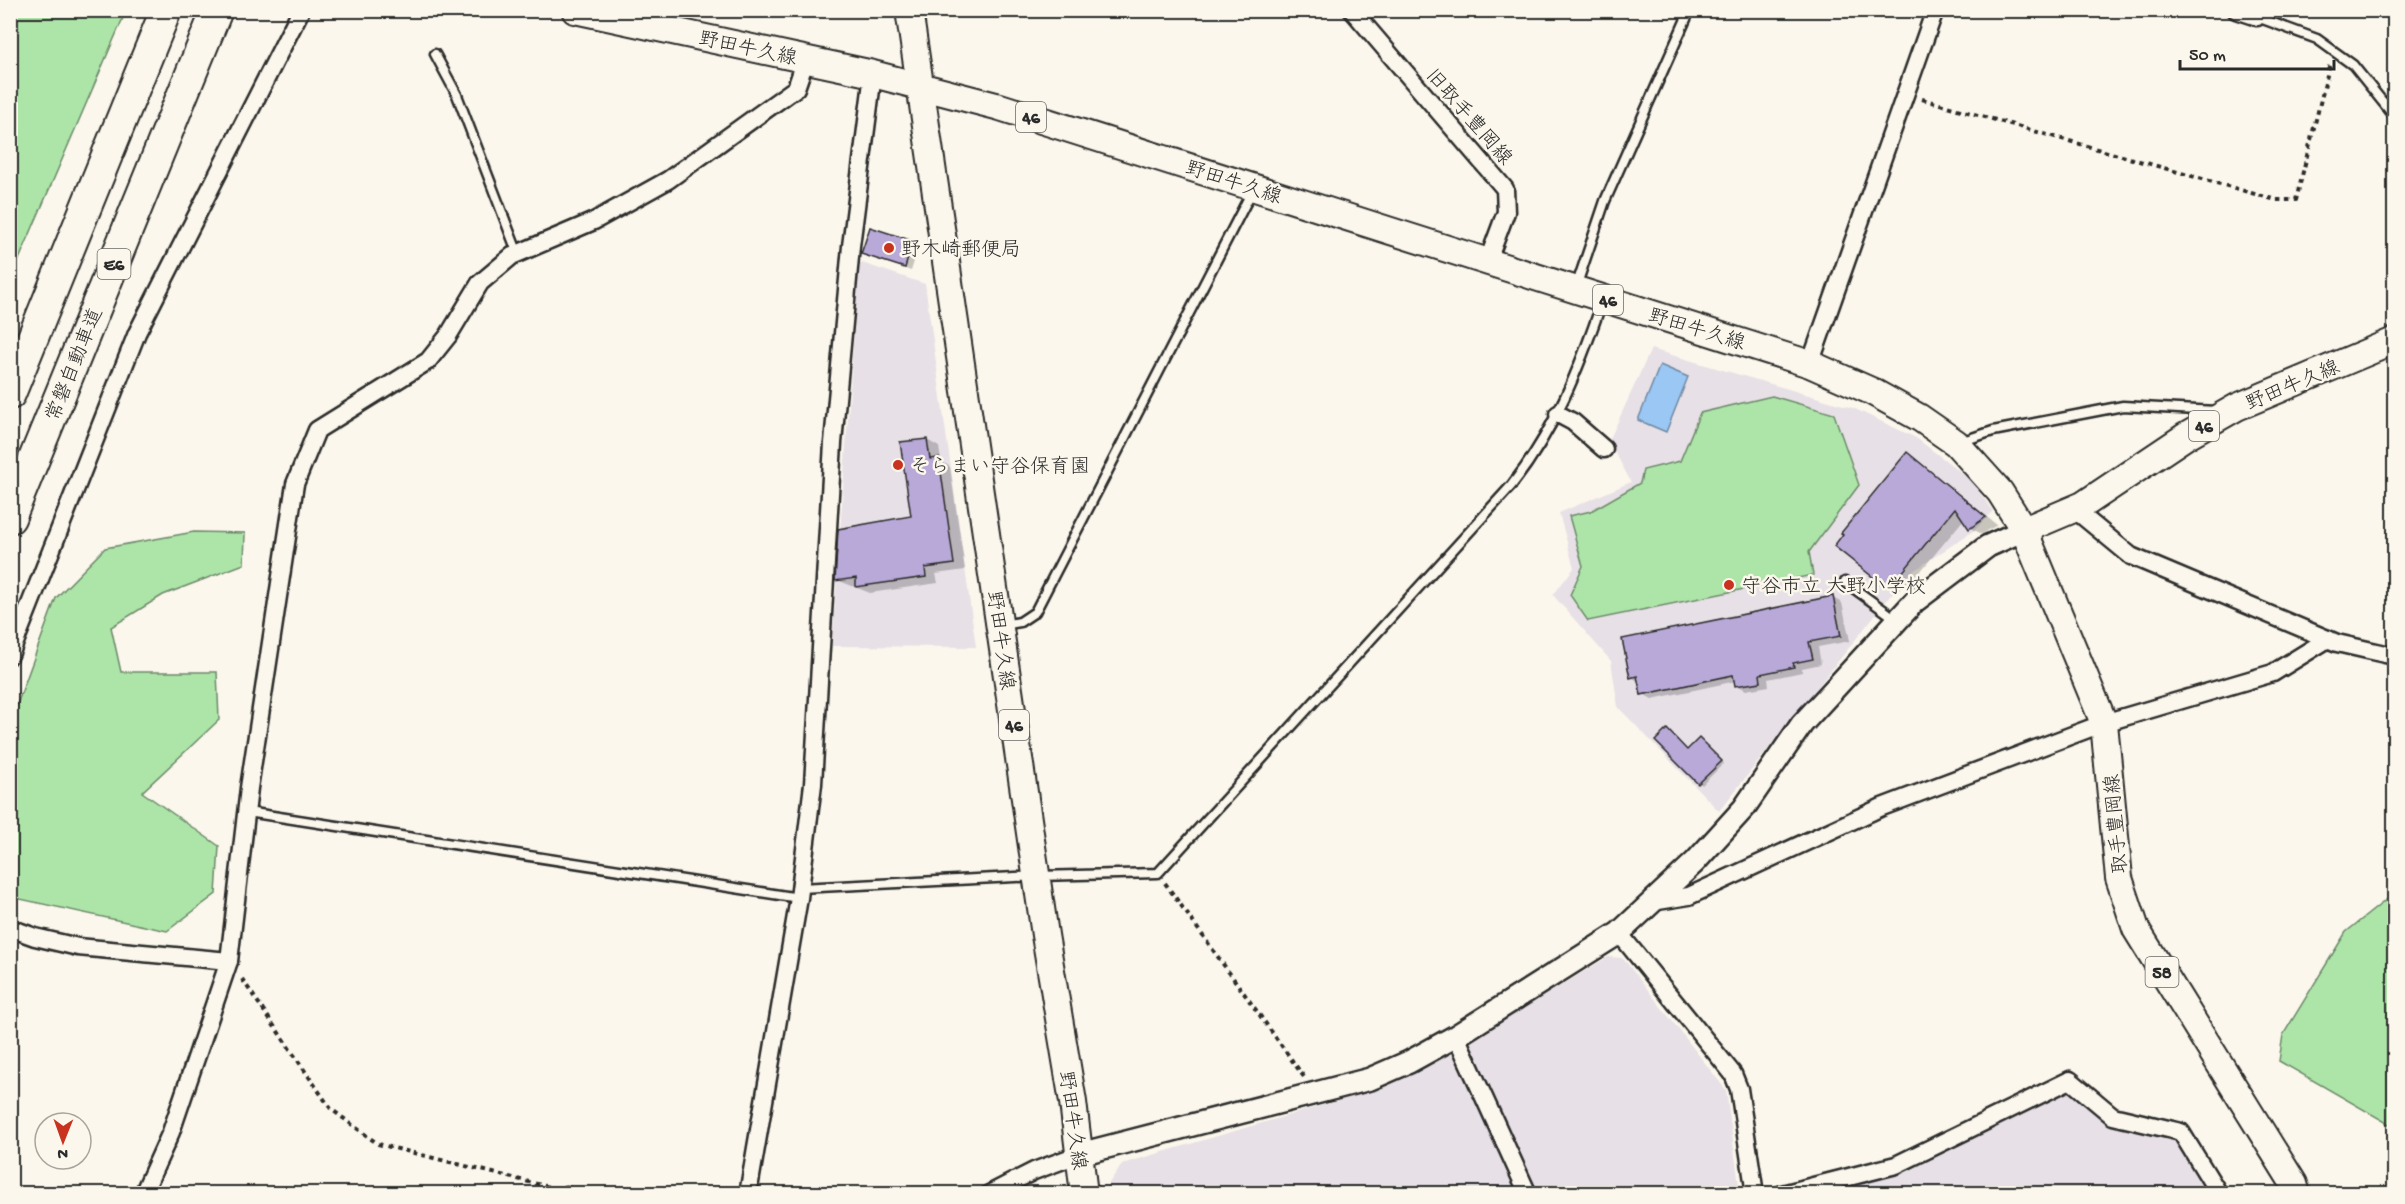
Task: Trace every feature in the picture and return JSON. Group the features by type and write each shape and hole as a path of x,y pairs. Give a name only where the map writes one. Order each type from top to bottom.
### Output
{"highway":[{"name":"E6","path":"10,394 166,10"},
{"name":"常磐自動車道","path":"10,518 217,10"}],"main road":[{"name":"野田牛久線","path":"575,10 873,74 1032,117 1810,364 1872,391 1920,418 1956,443 2000,492 2024,530 2074,509 2228,412 2394,341"},
{"path":"909,10 921,86"},
{"name":"野田牛久線","path":"921,86 1036,876 1080,1154 1084,1194"},
{"name":"取手豊岡線","path":"2024,530 2104,723 2119,878 2136,929 2294,1184 2297,1194"}],"street":[{"path":"10,655 137,333 301,10"},
{"name":"旧取手豊岡線","path":"1352,10 1505,189 1506,212 1487,263"},
{"path":"1810,364 1935,10"},
{"path":"2236,10 2258,14"},
{"path":"143,1194 171,1132 230,961 247,812 295,484 317,430 428,361 448,336 480,283 518,254 594,221 668,180 796,88 806,59"},
{"path":"748,1194 800,893 813,784 833,443 850,246 873,74"},
{"path":"1558,414 1573,422 1604,448"},
{"path":"2074,509 2131,556 2328,639 2394,656"},
{"path":"989,1194 1035,1171 1080,1154 1317,1095 1370,1079 1409,1062 1456,1036 1619,933 1695,862 1744,808 1802,724 1896,620 1933,585 1988,546 2024,530"},
{"path":"1652,902 1689,896 1882,807 2104,723 2272,673 2328,639"},
{"path":"10,928 34,937 78,947 230,961"},
{"path":"1619,933 1733,1074 1739,1089 1755,1194"},
{"path":"1456,1036 1528,1194"},
{"path":"1782,1194 1896,1165 2070,1080 2113,1116 2181,1132 2219,1194"}],"lane":[{"path":"1575,290 1605,201 1690,10"},
{"path":"2258,14 2317,39 2353,64 2394,116"},
{"path":"435,54 457,95 518,254"},
{"path":"2387,106 2394,94"},
{"path":"1000,626 1020,621 1035,612 1254,188"},
{"path":"247,812 800,893 1036,876 1158,873 1511,486 1537,452 1558,414 1604,299"},
{"path":"1956,443 1993,431 2123,406 2228,412"},
{"path":"1845,582 1896,620"}],"path":[{"path":"1906,94 2276,200 2296,200 2333,51"},
{"path":"1158,873 1317,1095"},
{"path":"230,961 331,1109 378,1144 565,1192"}],"shaded area":[{"name":"そらまい守谷保育園","path":"859,262 925,284 976,647 832,646"},
{"name":"守谷市立 大野小学校","path":"1651,349 1853,408 1916,438 1970,479 1993,511 1976,529 1906,576 1719,811 1618,707 1611,661 1553,595 1574,568 1559,513 1631,482 1609,441"},
{"path":"1608,957 1623,958 1726,1090 1739,1185 1733,1194 1108,1194 1107,1186 1122,1164 1378,1089 1464,1044"},
{"path":"2070,1080 2113,1116 2181,1132 2219,1194 1742,1194 1896,1165"}],"green space":[{"path":"10,11 126,11 11,278"},
{"path":"1772,396 1834,414 1859,485 1809,552 1813,575 1588,621 1570,595 1583,566 1569,516 1591,511 1640,483 1643,470 1680,461 1700,413"},
{"path":"194,532 245,533 244,564 163,595 111,627 121,672 217,672 219,720 142,792 219,846 216,894 167,931 16,898 11,912 11,721 56,598 105,548"},
{"path":"2394,896 2394,1127 2279,1061 2283,1035 2346,932"}],"water":[{"path":"1660,365 1688,377 1666,432 1638,420"}],"building":[{"path":"870,227 913,241 905,268 861,254"},
{"path":"927,439 930,459 939,458 954,564 925,568 926,577 856,587 856,578 835,581 838,529 911,516 900,442"},
{"path":"1907,452 1986,517 1969,529 1955,508 1897,579 1894,576 1884,586 1834,546 1843,534 1841,533"},
{"path":"1833,596 1841,636 1809,642 1813,659 1793,663 1794,667 1760,674 1761,682 1735,686 1733,675 1641,695 1637,676 1630,678 1622,639"},
{"path":"1667,729 1687,750 1699,738 1722,761 1698,784 1655,741"}],"place":[{"name":"野木崎郵便局","path":"889,248"},
{"name":"そらまい守谷保育園","path":"898,465"},
{"name":"守谷市立 大野小学校","path":"1729,585"}]}
